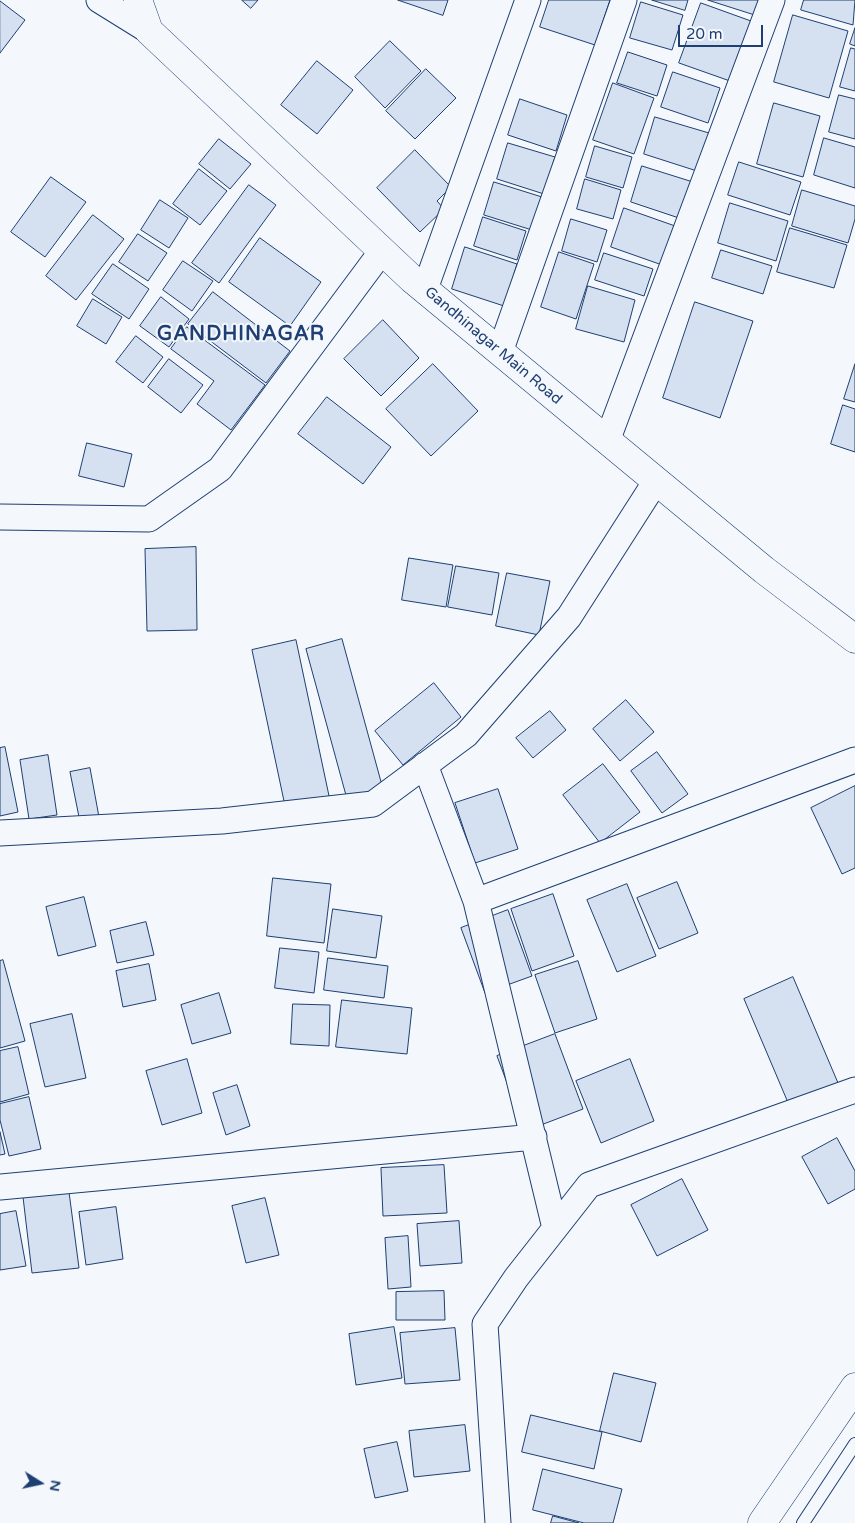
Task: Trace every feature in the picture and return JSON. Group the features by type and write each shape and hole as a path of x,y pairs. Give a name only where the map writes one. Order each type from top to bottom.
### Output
{"street":[{"path":"99,0 149,31"},
{"path":"138,0 149,31"},
{"path":"425,289 528,0"},
{"path":"500,352 624,0"},
{"path":"607,441 772,0"},
{"name":"Gandhinagar Main Road","path":"149,31 382,251 425,289 764,570 855,639"},
{"path":"0,517 149,519 220,470 382,251"},
{"path":"0,833 222,821 373,804 466,735 569,617 656,481"},
{"path":"476,901 855,760"},
{"path":"425,765 476,901 556,1228"},
{"path":"498,1523 485,1324 516,1278 589,1185 855,1090"},
{"path":"0,1188 534,1137"},
{"path":"762,1523 855,1387"}],"lane":[{"path":"803,1523 855,1444"}],"building":[{"path":"242,0 258,0 251,8"},
{"path":"398,0 448,0 443,15"},
{"path":"549,0 610,0 595,45 540,27"},
{"path":"652,0 688,0 685,10"},
{"path":"708,0 761,0 756,15"},
{"path":"804,0 855,0 853,25 801,10"},
{"path":"0,1 25,20 0,53"},
{"path":"641,2 683,15 672,50 630,38"},
{"path":"701,3 751,21 730,81 679,63"},
{"path":"793,15 848,31 829,98 774,82"},
{"path":"855,28 855,46 850,44"},
{"path":"390,41 421,71 385,108 355,77"},
{"path":"851,48 855,49 855,91 840,87"},
{"path":"628,52 667,65 657,96 617,83"},
{"path":"317,61 353,90 317,134 281,105"},
{"path":"426,69 456,98 415,139 386,111"},
{"path":"673,72 720,88 708,123 661,107"},
{"path":"613,83 654,98 634,154 593,140"},
{"path":"839,95 855,99 855,139 829,132"},
{"path":"520,99 567,115 556,151 508,135"},
{"path":"774,103 820,116 803,177 757,164"},
{"path":"655,117 709,133 697,171 644,154"},
{"path":"824,138 855,147 855,188 814,175"},
{"path":"219,139 251,164 230,189 199,164"},
{"path":"508,143 555,157 544,194 497,179"},
{"path":"595,146 632,157 623,188 586,177"},
{"path":"415,150 451,187 437,201 444,209 420,232 377,188"},
{"path":"739,162 801,182 790,215 728,195"},
{"path":"642,166 693,182 682,219 631,202"},
{"path":"199,169 227,191 200,225 173,204"},
{"path":"51,177 86,202 45,257 11,232"},
{"path":"585,179 621,190 613,219 577,209"},
{"path":"494,182 542,197 532,230 484,215"},
{"path":"249,185 276,205 219,283 192,263"},
{"path":"802,190 855,206 855,219 848,243 792,226"},
{"path":"160,200 188,218 169,248 141,230"},
{"path":"730,203 788,221 776,261 718,243"},
{"path":"624,208 678,227 665,266 611,247"},
{"path":"93,215 124,239 76,300 46,276"},
{"path":"483,217 526,231 517,260 474,246"},
{"path":"571,219 607,230 597,262 562,251"},
{"path":"790,228 847,245 834,288 777,272"},
{"path":"138,234 167,253 148,281 119,262"},
{"path":"260,238 321,282 290,326 229,282"},
{"path":"465,247 517,264 504,306 452,289"},
{"path":"721,250 772,266 763,294 712,278"},
{"path":"559,252 594,264 576,319 541,307"},
{"path":"604,253 653,269 644,296 595,280"},
{"path":"183,261 213,281 192,311 163,290"},
{"path":"113,264 149,289 129,319 92,294"},
{"path":"588,286 635,300 624,342 576,329"},
{"path":"213,292 290,351 266,383 188,324"},
{"path":"161,297 189,319 169,347 140,326"},
{"path":"93,299 122,317 106,344 77,326"},
{"path":"695,302 753,321 720,418 663,398"},
{"path":"383,320 419,358 381,396 344,359"},
{"path":"187,327 265,385 231,430 197,404 214,381 171,349"},
{"path":"136,336 163,357 143,383 116,362"},
{"path":"169,359 203,385 181,413 148,387"},
{"path":"433,364 478,411 431,456 386,409"},
{"path":"855,364 855,402 844,399"},
{"path":"327,397 391,447 363,484 298,434"},
{"path":"843,405 855,409 855,452 831,444"},
{"path":"87,443 132,454 124,487 79,476"},
{"path":"196,547 197,630 147,631 145,549"},
{"path":"409,558 453,565 446,607 402,600"},
{"path":"456,566 499,573 492,615 448,607"},
{"path":"507,573 550,581 539,635 496,626"},
{"path":"342,639 386,800 350,810 306,649"},
{"path":"296,640 332,810 288,820 252,650"},
{"path":"434,683 461,717 403,765 375,731"},
{"path":"626,700 654,732 620,761 593,729"},
{"path":"550,711 566,730 533,758 516,738"},
{"path":"5,747 18,812 0,816 0,748"},
{"path":"657,752 688,794 662,813 631,771"},
{"path":"48,755 57,815 29,819 20,760"},
{"path":"603,764 640,812 600,843 563,795"},
{"path":"90,768 101,828 82,832 70,772"},
{"path":"855,786 855,868 842,874 811,808"},
{"path":"498,789 518,849 475,863 455,803"},
{"path":"273,878 331,884 324,943 267,936"},
{"path":"677,882 698,933 659,949 637,898"},
{"path":"627,884 656,956 617,972 587,900"},
{"path":"553,894 574,956 532,971 511,909"},
{"path":"84,897 96,946 58,956 46,907"},
{"path":"333,909 382,916 376,958 327,951"},
{"path":"508,910 532,976 485,993 461,928"},
{"path":"146,922 154,955 117,963 110,931"},
{"path":"280,948 319,952 314,993 275,988"},
{"path":"328,958 388,966 384,998 324,990"},
{"path":"3,960 25,1041 0,1048 0,961"},
{"path":"578,961 597,1019 555,1033 535,975"},
{"path":"149,964 156,1000 123,1007 116,971"},
{"path":"793,977 841,1090 792,1112 744,999"},
{"path":"219,993 231,1033 192,1044 181,1005"},
{"path":"342,1000 412,1008 407,1054 336,1047"},
{"path":"293,1004 330,1005 329,1046 291,1044"},
{"path":"72,1014 86,1078 45,1087 30,1024"},
{"path":"555,1034 583,1109 525,1131 497,1056"},
{"path":"18,1047 29,1094 0,1102 0,1051"},
{"path":"187,1059 202,1113 162,1125 146,1071"},
{"path":"630,1059 654,1121 601,1143 576,1081"},
{"path":"237,1085 250,1126 226,1135 213,1093"},
{"path":"29,1097 41,1149 9,1156 0,1120 0,1104"},
{"path":"0,1132 5,1154 0,1155"},
{"path":"837,1138 855,1171 855,1189 828,1204 802,1157"},
{"path":"444,1165 447,1213 383,1216 381,1168"},
{"path":"682,1179 708,1230 657,1256 631,1205"},
{"path":"69,1192 79,1268 32,1273 23,1197"},
{"path":"265,1198 279,1255 246,1263 232,1206"},
{"path":"116,1207 123,1259 86,1265 79,1212"},
{"path":"16,1211 26,1266 0,1270 0,1214"},
{"path":"459,1221 462,1263 420,1266 417,1224"},
{"path":"408,1236 411,1287 388,1289 385,1238"},
{"path":"444,1291 445,1320 396,1320 396,1292"},
{"path":"394,1327 402,1378 356,1385 349,1334"},
{"path":"455,1328 460,1380 405,1384 400,1333"},
{"path":"614,1373 656,1383 641,1442 600,1431"},
{"path":"531,1415 602,1432 594,1469 522,1452"},
{"path":"465,1425 470,1471 414,1477 409,1431"},
{"path":"397,1442 408,1491 375,1498 364,1449"},
{"path":"543,1469 622,1489 613,1523 584,1523 533,1510"},
{"path":"553,1516 579,1523 551,1523"}],"district":[{"name":"GANDHINAGAR","path":"241,335"}]}
